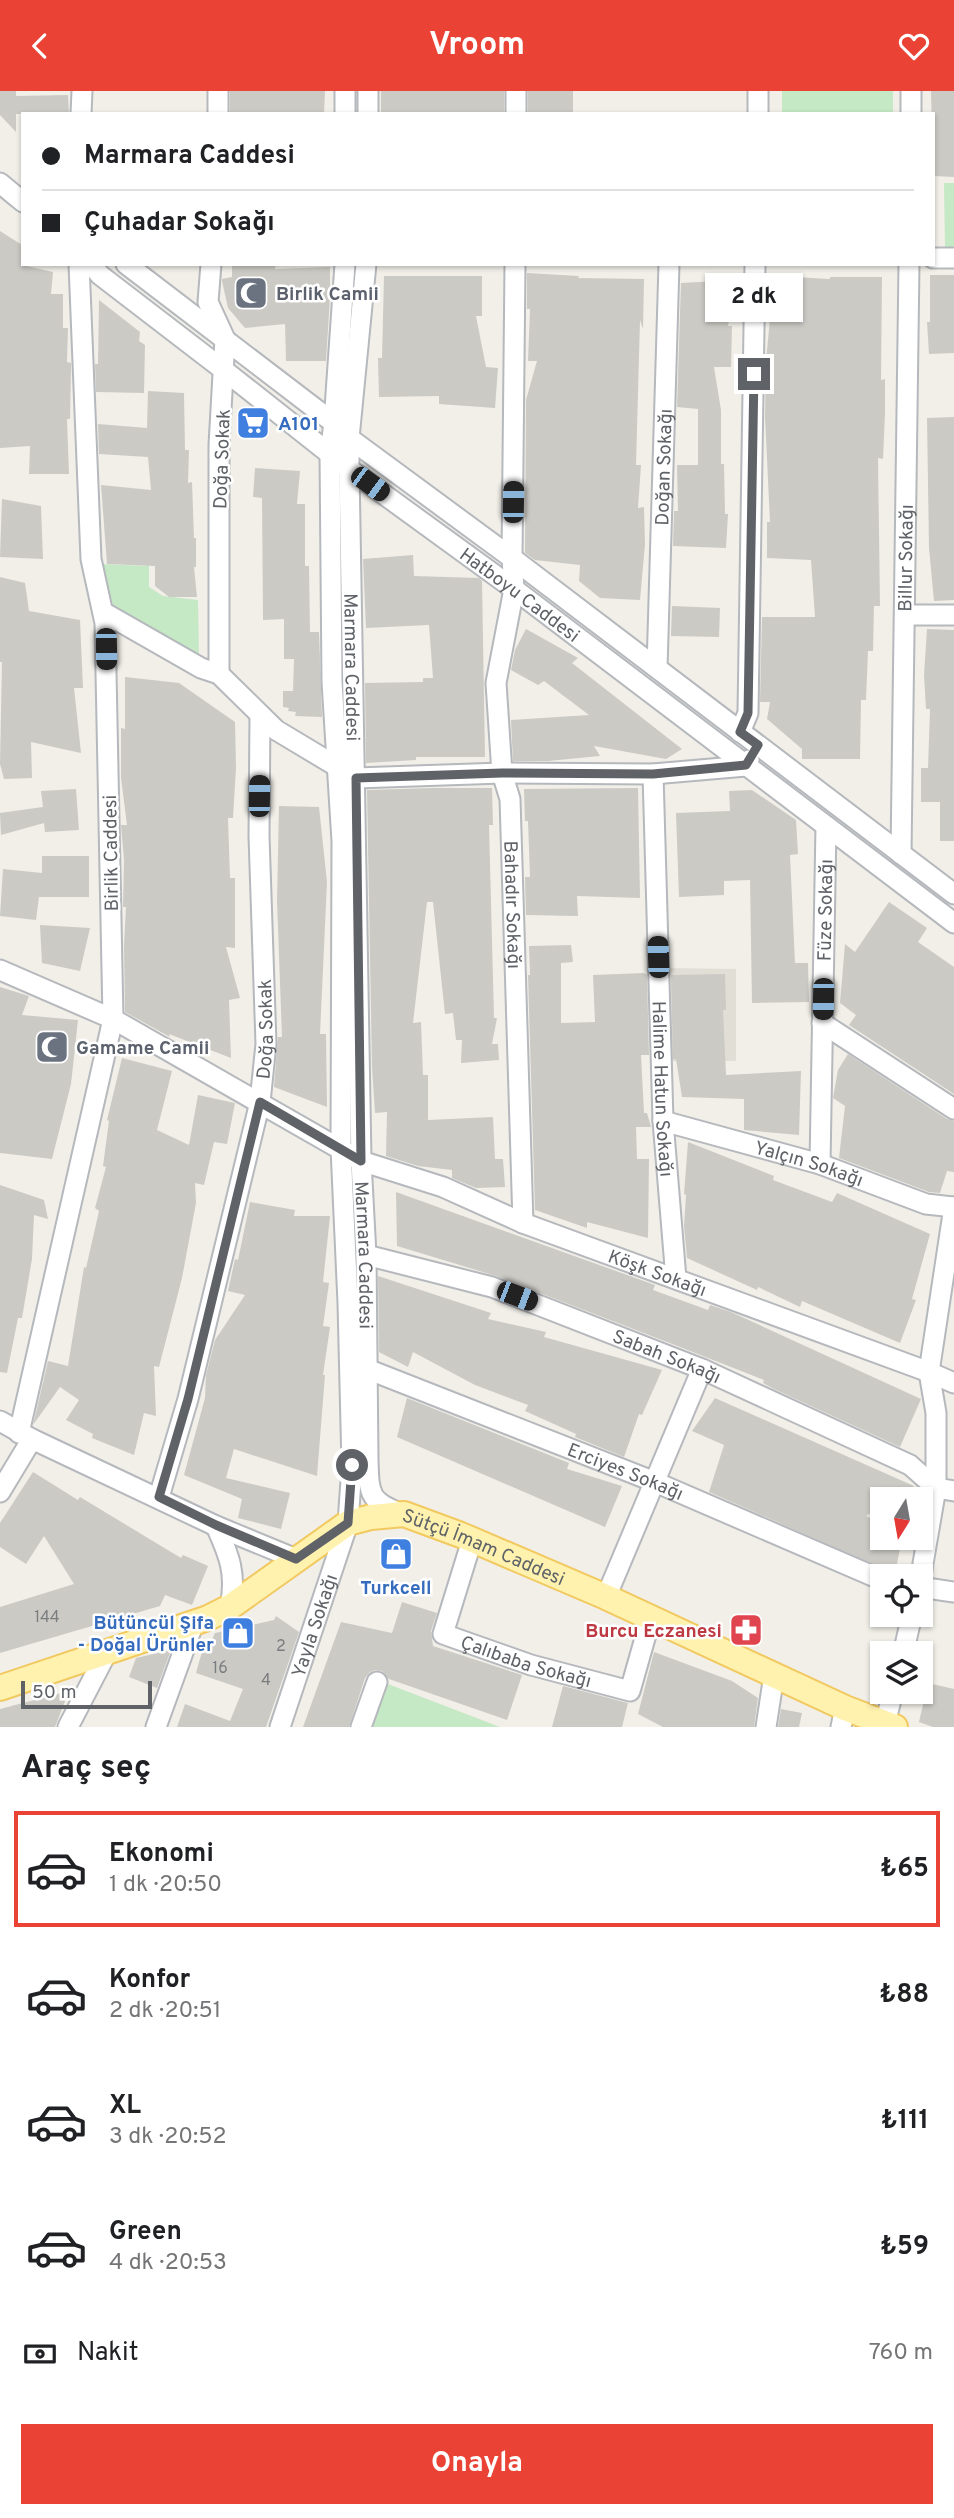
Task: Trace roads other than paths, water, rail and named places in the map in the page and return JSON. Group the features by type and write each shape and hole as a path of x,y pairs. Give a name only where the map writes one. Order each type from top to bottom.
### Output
{"main road":[{"name":"Sütçü İmam Caddesi","path":"0,1688 107,1653 230,1607 348,1523 371,1517 404,1514 606,1597 774,1675 843,1718 890,1725"}],"street":[{"path":"81,112 82,91"},
{"path":"218,91 218,112"},
{"path":"345,91 345,112"},
{"path":"368,91 368,112"},
{"path":"516,91 516,112"},
{"path":"758,91 758,112"},
{"path":"911,91 911,112"},
{"path":"0,183 21,200"},
{"path":"935,258 954,258"},
{"name":"Birlik Caddesi","path":"0,1492 26,1436 113,1019 105,623 90,559 79,266"},
{"name":"Hatboyu Caddesi","path":"93,266 100,275 225,370 349,470 514,589 954,923"},
{"name":"Hatboyu Caddesi","path":"129,266 349,437 954,894"},
{"path":"211,266 208,302 225,339"},
{"name":"Marmara Caddesi","path":"345,266 330,453 332,682 342,841 341,1148 352,1465 348,1523"},
{"name":"Marmara Caddesi","path":"366,266 349,437 349,470 369,1491 374,1499 388,1509 404,1514"},
{"path":"512,558 515,266"},
{"name":"Doğan Sokağı","path":"657,668 669,266"},
{"path":"740,732 748,713 755,266"},
{"name":"Billur Sokağı","path":"901,854 909,266"},
{"name":"Doğa Sokak","path":"219,674 219,445 225,339"},
{"name":"Bahadır Sokağı","path":"512,558 514,589 496,684 502,773 510,799 523,1223"},
{"path":"103,612 201,667 219,674 260,716 295,743 356,778 502,773 653,774 746,765 758,745"},
{"path":"905,615 954,615"},
{"name":"Doğa Sokak","path":"159,1497 188,1399 260,1102 266,1044 258,837 260,716"},
{"name":"Halime Hatun Sokağı","path":"653,774 663,1121 676,1279"},
{"name":"Füze Sokağı","path":"820,1164 826,826"},
{"name":"Köşk Sokağı","path":"0,970 113,1019 361,1161 443,1187 523,1223 929,1371 954,1383"},
{"path":"822,1023 954,1109"},
{"name":"Yalçın Sokağı","path":"663,1121 820,1164 926,1204 954,1207"},
{"path":"925,1564 945,1490 929,1371 947,1290 954,1207"},
{"name":"Sabah Sokağı","path":"366,1255 492,1287 702,1369 910,1465 945,1490"},
{"name":"Erciyes Sokağı","path":"367,1369 655,1482 870,1575"},
{"path":"606,1597 702,1369"},
{"path":"0,1421 26,1436 216,1525 296,1559"},
{"name":"Yayla Sokağı","path":"280,1727 348,1523"},
{"path":"216,1525 231,1559 234,1588 230,1607"},
{"name":"Çalıbaba Sokağı","path":"472,1540 443,1634 531,1665 630,1692 651,1618"},
{"path":"933,1589 954,1593"},
{"path":"156,1727 194,1622"},
{"path":"68,1727 107,1653"},
{"path":"766,1727 774,1675"},
{"path":"362,1727 377,1682"},
{"path":"890,1725 892,1704"}],"place":[{"name":"Birlik Camii","path":"251,293"},
{"name":"A101","path":"253,423"},
{"name":"Gamame Camii","path":"52,1047"},
{"name":"Turkcell","path":"396,1554"},
{"name":"Burcu Eczanesi","path":"746,1630"},
{"name":"Bütüncül Şifa - Doğal Ürünler","path":"238,1633"}]}
